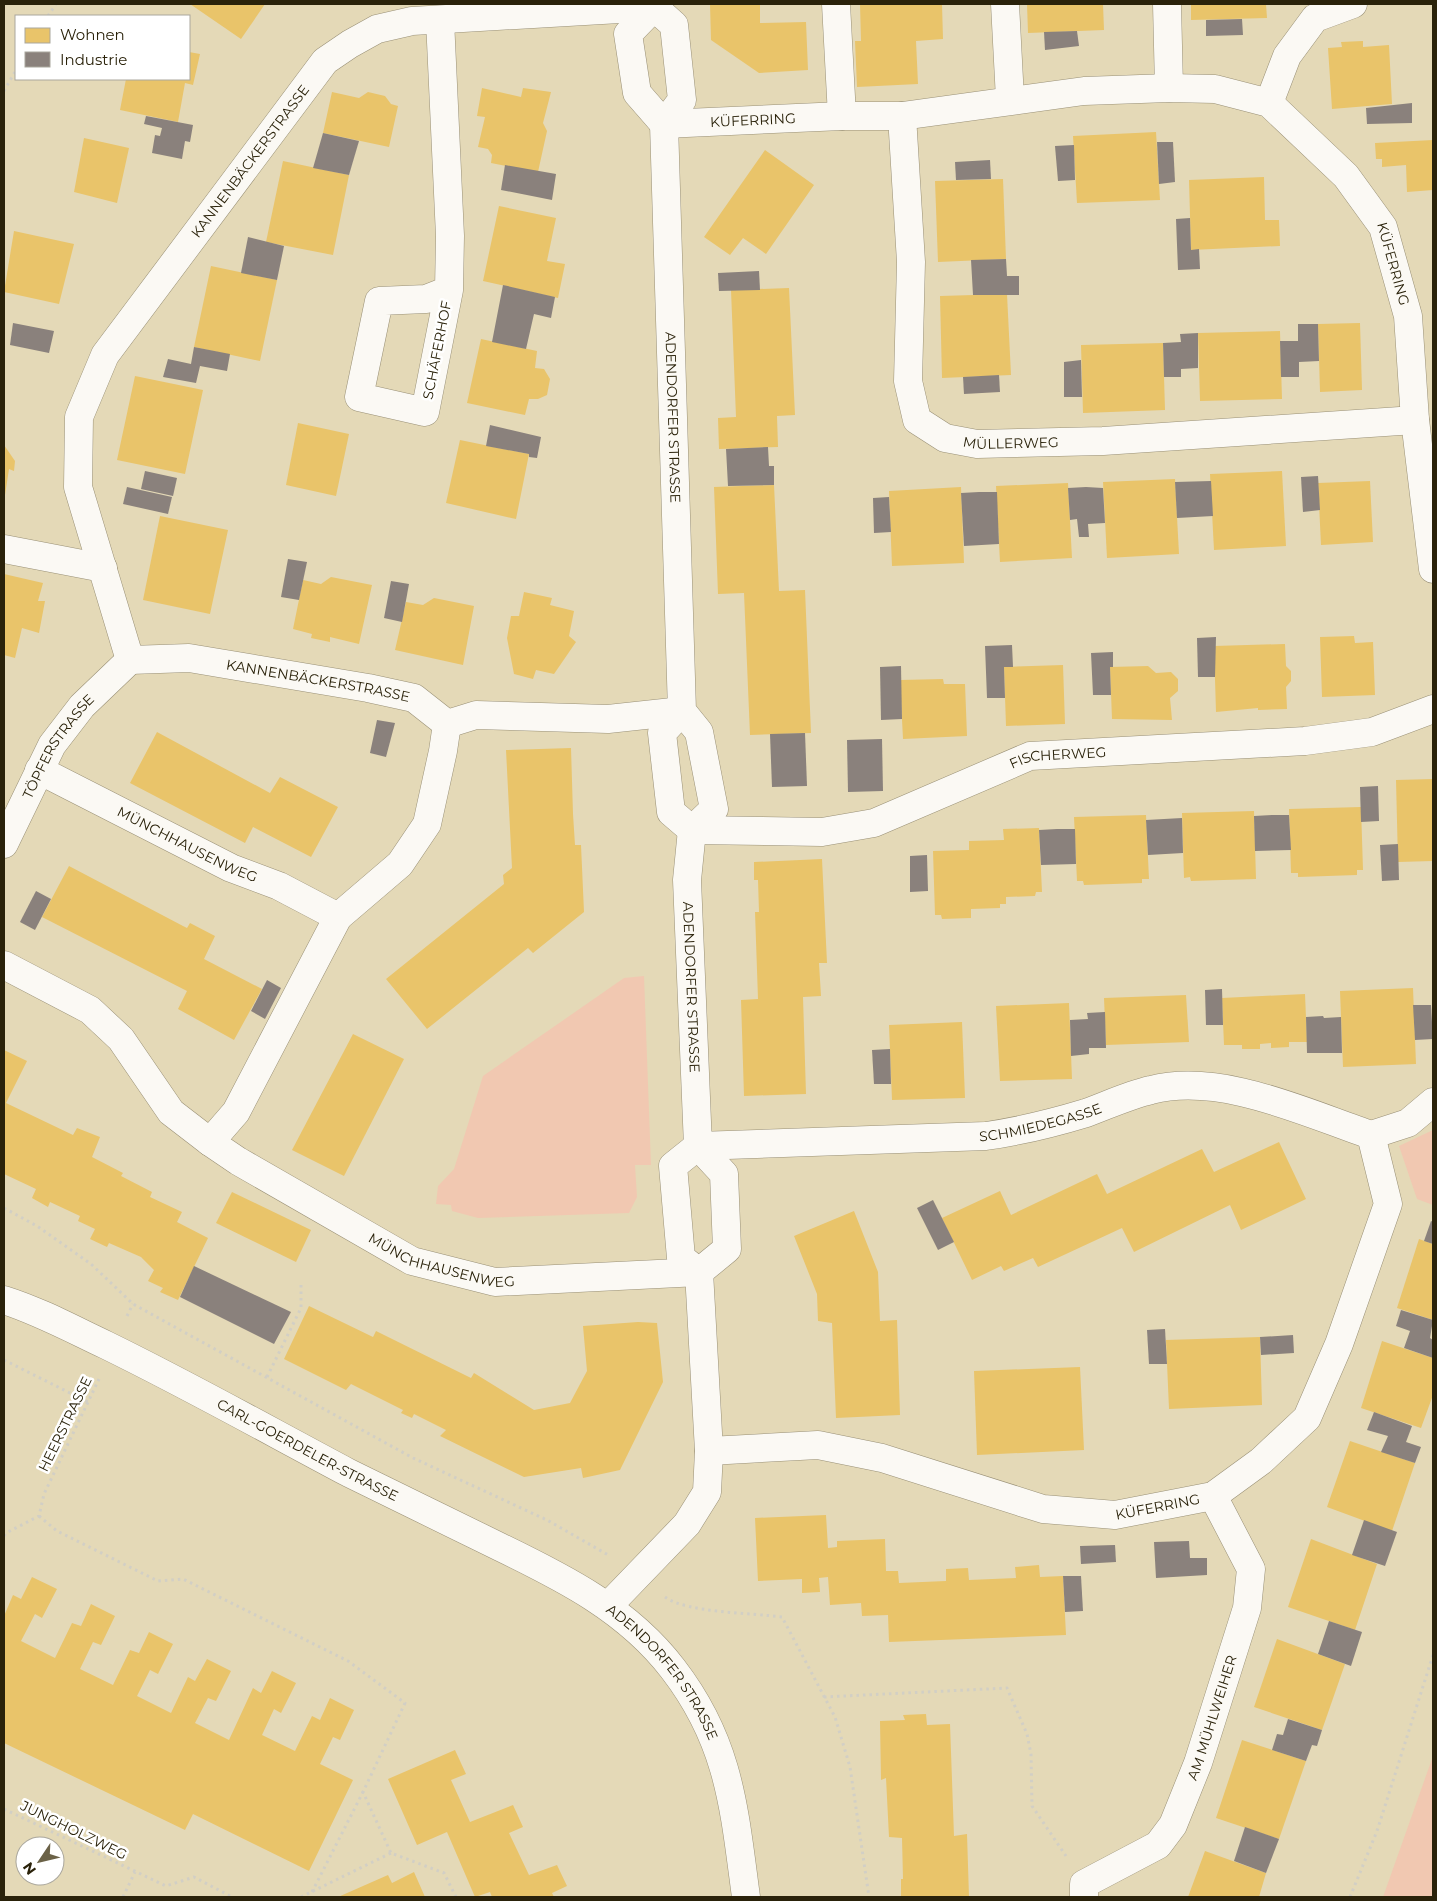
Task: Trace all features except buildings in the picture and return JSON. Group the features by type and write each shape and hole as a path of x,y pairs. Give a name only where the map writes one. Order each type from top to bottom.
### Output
{"street":[{"path":"836,4 842,116"},
{"path":"1005,4 1010,100"},
{"path":"1167,4 1169,88"},
{"path":"1269,103 1286,56 1315,18 1353,4"},
{"path":"654,6 674,25 682,100 664,124 637,93 628,34 654,6"},
{"name":"KANNENBÄCKERSTRASSE","path":"446,724 414,698 368,688 189,658 130,660 78,487 79,417 105,355 325,61 377,29 412,21 654,6"},
{"name":"SCHÄFERHOF","path":"440,20 450,236 449,290 425,412 359,397 379,301 426,299 449,290"},
{"name":"KÜFERRING","path":"664,124 842,116 902,116 1084,91 1169,88 1215,89 1269,103 1346,176 1383,227 1408,316 1415,420 1433,569"},
{"name":"MÜLLERWEG","path":"902,116 911,262 908,381 916,420 945,438 977,444 1104,441 1415,420"},
{"name":"ADENDORFER STRASSE","path":"664,124 682,711"},
{"path":"4,549 103,568"},
{"name":"TÖPFERSTRASSE","path":"4,844 52,745 82,706 130,660"},
{"name":"FISCHERWEG","path":"692,830 822,832 874,823 1030,756 1305,741 1372,732 1433,709"},
{"path":"210,1142 236,1112 338,917 400,864 426,824 443,751 446,724 476,715 608,719 682,711"},
{"path":"682,711 699,732 714,809 692,830 671,812 662,733 682,711"},
{"name":"MÜNCHHAUSENWEG","path":"39,770 231,868 279,886 338,917"},
{"name":"ADENDORFER STRASSE","path":"692,830 687,880 698,1146"},
{"name":"MÜNCHHAUSENWEG","path":"4,965 90,1010 121,1039 171,1112 210,1142 238,1161 412,1261 495,1282 699,1272"},
{"name":"SCHMIEDEGASSE","path":"698,1146 986,1136 1053,1123 1152,1089 1199,1085 1218,1086 1258,1097 1371,1136"},
{"path":"1371,1136 1408,1123 1433,1102"},
{"name":"KÜFERRING","path":"709,1451 818,1445 882,1458 1043,1509 1115,1515 1213,1496 1261,1461 1307,1418 1332,1360 1388,1204 1371,1136"},
{"path":"698,1146 724,1174 727,1250 699,1272 681,1258 673,1166 698,1146"},
{"name":"ADENDORFER STRASSE","path":"699,1272 709,1451 707,1492 687,1524 608,1606 654,1646 666,1660 694,1698 708,1724 718,1747 733,1800 746,1897"},
{"name":"CARL-GOERDELER-STRASSE","path":"4,1300 42,1315 195,1390 350,1473 563,1578 608,1606"},
{"name":"AM MÜHLWEIHER","path":"1084,1891 1158,1845 1172,1825 1198,1763 1247,1608 1251,1569 1213,1496"}],"path":[{"path":"49,15 56,4"},
{"path":"4,91 15,72"},
{"path":"4,1208 37,1226 91,1264 133,1304 413,1458 546,1520 602,1551 638,1576"},
{"path":"267,1377 301,1308 302,1283"},
{"name":"HEERSTRASSE","path":"40,1516 44,1494 133,1304"},
{"path":"4,1360 88,1402"},
{"path":"4,1536 6,1533 40,1516 58,1530 158,1581 183,1579 348,1661 405,1703 363,1792 312,1892"},
{"path":"692,1607 782,1617 835,1717 850,1766 869,1897"},
{"path":"1350,1897 1376,1831 1433,1655"},
{"path":"824,1697 1008,1688 1027,1734 1030,1748 1032,1806 1084,1891"},
{"path":"363,1792 390,1853 444,1873 456,1897"},
{"name":"JUNGHOLZWEG","path":"4,1809 166,1886 194,1878 232,1897"},
{"path":"301,1897 390,1853"},
{"name":"JUNGHOLZWEG","path":"124,1897 136,1872"}],"shaded area":[{"path":"644,976 651,1165 635,1165 637,1197 629,1213 478,1218 452,1211 451,1205 436,1204 438,1186 454,1169 483,1076 624,978"},
{"path":"1433,1130 1433,1205 1417,1199 1399,1146"},
{"path":"1433,1756 1433,1897 1383,1897"}]}
